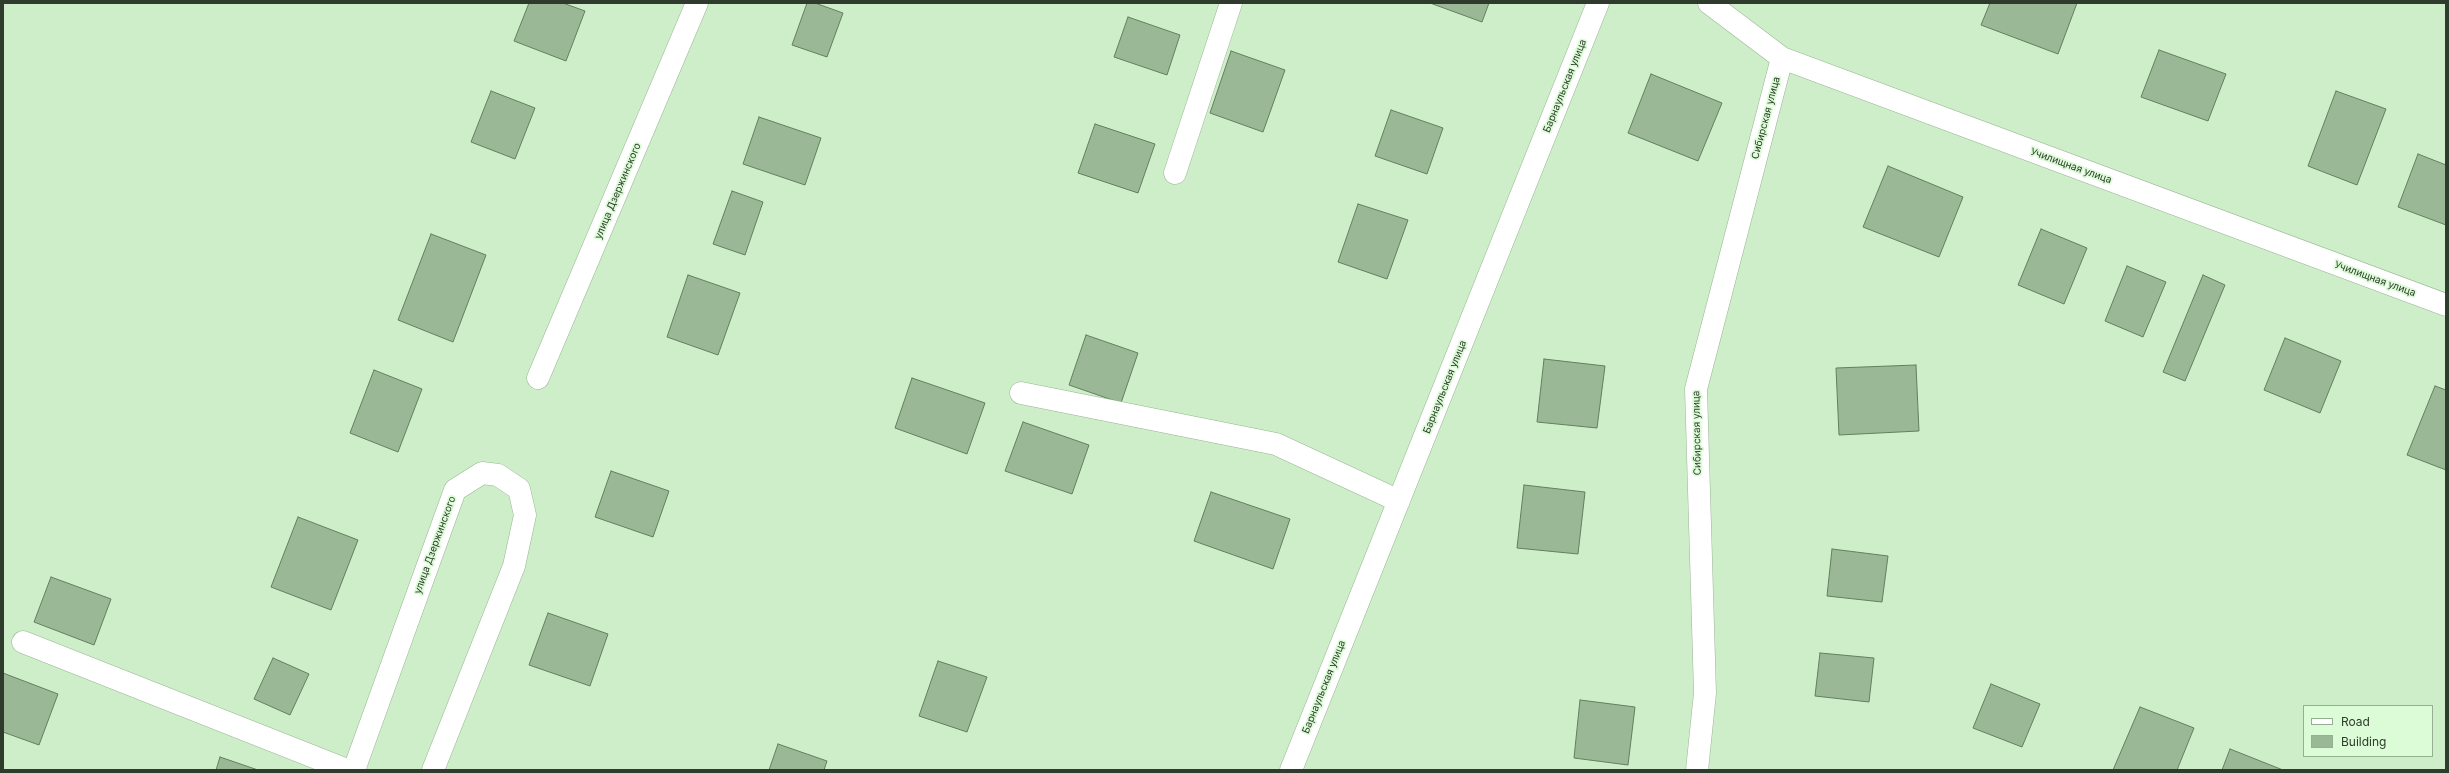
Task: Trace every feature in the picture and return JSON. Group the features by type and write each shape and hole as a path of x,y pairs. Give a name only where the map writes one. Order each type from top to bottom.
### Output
{"street":[{"name":"улица Дзержинского","path":"538,378 697,3"},
{"path":"1175,173 1231,3"},
{"name":"Барнаульская улица","path":"1291,770 1598,3"},
{"name":"Училищная улица","path":"1709,3 1782,58 2446,305"},
{"name":"Сибирская улица","path":"1697,770 1705,693 1696,389 1782,58"},
{"path":"1021,393 1276,444 1399,501"},
{"name":"улица Дзержинского","path":"354,770 455,490 482,473 498,475 519,489 525,515 514,566 432,770"},
{"path":"23,642 347,770"}],"building":[{"path":"529,3 563,3 585,11 566,61 514,41"},
{"path":"807,3 815,3 843,13 827,57 792,45"},
{"path":"1430,3 1489,3 1482,22"},
{"path":"1990,3 2077,3 2058,54 1981,25"},
{"path":"1128,17 1180,35 1167,75 1114,57"},
{"path":"2159,50 2226,74 2208,121 2141,97"},
{"path":"1231,51 1285,70 1263,132 1210,113"},
{"path":"1651,74 1722,103 1698,161 1628,133"},
{"path":"491,91 535,108 515,159 471,142"},
{"path":"2336,91 2386,109 2357,185 2308,166"},
{"path":"1391,110 1443,128 1427,174 1375,156"},
{"path":"759,117 821,138 805,185 743,164"},
{"path":"1095,124 1155,144 1138,193 1078,173"},
{"path":"2418,154 2446,165 2446,225 2398,207"},
{"path":"1888,166 1963,197 1939,257 1863,227"},
{"path":"732,191 763,202 745,255 713,244"},
{"path":"1358,204 1408,220 1387,279 1338,262"},
{"path":"2041,229 2087,248 2064,304 2018,285"},
{"path":"431,234 486,255 453,342 398,320"},
{"path":"2127,266 2166,282 2143,337 2105,321"},
{"path":"688,275 740,293 718,355 667,337"},
{"path":"2203,275 2225,285 2185,381 2163,372"},
{"path":"1086,335 1138,353 1121,403 1069,385"},
{"path":"2285,338 2341,361 2320,413 2264,390"},
{"path":"1544,359 1605,366 1597,428 1537,422"},
{"path":"1916,365 1919,431 1839,435 1836,368"},
{"path":"374,370 422,389 398,452 350,433"},
{"path":"912,378 985,403 967,454 895,428"},
{"path":"2435,386 2446,390 2446,470 2407,455"},
{"path":"1023,422 1089,445 1072,494 1005,471"},
{"path":"611,471 669,491 653,537 595,517"},
{"path":"1524,485 1585,492 1578,554 1517,548"},
{"path":"1211,492 1290,519 1273,569 1194,541"},
{"path":"298,517 358,540 331,610 271,587"},
{"path":"1832,549 1888,556 1882,602 1827,596"},
{"path":"51,577 111,599 94,645 34,622"},
{"path":"548,613 608,634 590,686 529,665"},
{"path":"1820,653 1874,658 1869,702 1815,696"},
{"path":"273,658 309,674 290,715 254,699"},
{"path":"938,661 987,677 967,732 919,716"},
{"path":"3,673 58,694 39,745 3,732"},
{"path":"1991,684 2040,704 2022,747 1973,728"},
{"path":"1580,700 1635,707 1628,765 1574,758"},
{"path":"2140,707 2194,728 2177,770 2113,770"},
{"path":"778,744 827,761 824,770 769,770"},
{"path":"2230,749 2283,770 2222,770"},
{"path":"220,757 258,770 216,770"}]}
